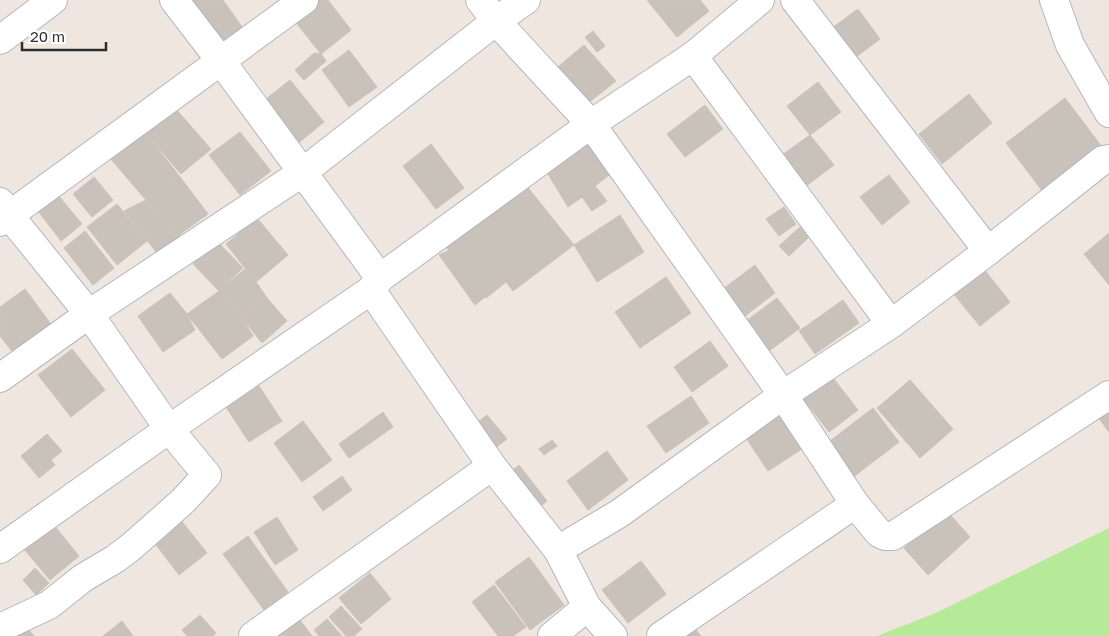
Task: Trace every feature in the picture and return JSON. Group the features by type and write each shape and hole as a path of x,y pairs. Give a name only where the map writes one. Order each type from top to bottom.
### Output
{"street":[{"path":"0,40 53,0"},
{"path":"174,0 303,172 492,466 558,550 587,607 613,636"},
{"path":"0,628 49,605 83,578 131,547 176,507 207,475 169,429 89,314 3,213 221,61 304,0"},
{"path":"0,378 89,314 303,172 488,10 526,0"},
{"path":"0,549 375,284 591,124 693,56 760,0"},
{"path":"796,0 988,251"},
{"path":"1054,0 1070,45 1109,113"},
{"path":"488,10 591,124 783,395 855,504 879,533 885,536 893,536 1109,395"},
{"path":"693,56 890,324"},
{"path":"558,550 620,513 783,395 890,324 988,251 1103,160 1109,159"},
{"path":"253,636 492,466"},
{"path":"661,636 855,504"},
{"path":"552,636 587,607"}],"green space":[{"path":"1109,528 1109,636 877,636 938,612"}],"building":[{"path":"180,0 223,0 242,27 212,49"},
{"path":"317,0 328,0 351,30 321,54 293,19"},
{"path":"647,0 700,0 709,11 677,37"},
{"path":"858,9 880,39 847,64 824,34"},
{"path":"593,31 605,46 597,52 585,37"},
{"path":"584,45 616,81 583,107 553,71"},
{"path":"349,50 377,87 349,107 322,70"},
{"path":"314,53 321,54 326,61 304,80 295,70"},
{"path":"290,80 324,122 296,145 261,103"},
{"path":"818,82 841,112 810,135 787,106"},
{"path":"969,94 992,123 942,164 919,134"},
{"path":"1065,98 1102,147 1043,192 1006,143"},
{"path":"705,105 723,129 685,157 667,134"},
{"path":"174,107 211,149 181,174 145,132"},
{"path":"145,132 177,173 146,200 110,158"},
{"path":"240,132 271,171 240,195 209,155"},
{"path":"810,135 834,165 802,189 778,158"},
{"path":"431,144 464,188 436,209 403,166"},
{"path":"588,144 609,175 595,186 607,201 592,211 582,197 568,207 548,174"},
{"path":"177,173 208,214 179,235 146,200"},
{"path":"889,175 910,202 882,225 860,197"},
{"path":"94,177 113,200 92,217 73,194"},
{"path":"525,184 574,245 513,291 506,282 486,298 446,247"},
{"path":"58,195 82,224 61,241 38,211"},
{"path":"146,200 183,239 160,257 124,211"},
{"path":"117,204 147,241 117,265 87,227"},
{"path":"784,207 796,224 779,236 766,219"},
{"path":"620,215 644,252 597,282 574,245"},
{"path":"257,218 288,255 256,282 226,244"},
{"path":"800,227 809,237 789,256 779,246"},
{"path":"498,228 521,269 475,305 439,255"},
{"path":"85,231 114,268 93,285 64,248"},
{"path":"1109,233 1109,285 1084,254"},
{"path":"217,241 243,268 219,291 193,264"},
{"path":"755,265 775,293 736,323 715,295"},
{"path":"983,268 1010,302 980,326 952,292"},
{"path":"245,269 267,298 242,318 219,291"},
{"path":"666,277 691,313 640,348 615,312"},
{"path":"25,289 53,327 15,355 0,336 0,307"},
{"path":"219,291 242,318 253,336 222,359 187,314"},
{"path":"170,293 187,314 195,330 163,352 138,316"},
{"path":"267,298 287,321 262,343 242,318"},
{"path":"777,298 800,328 761,357 738,327"},
{"path":"843,300 859,323 815,354 799,331"},
{"path":"710,341 728,366 692,392 674,367"},
{"path":"72,349 105,390 71,417 38,375"},
{"path":"830,374 858,410 829,432 801,396"},
{"path":"910,380 953,429 920,458 877,408"},
{"path":"259,386 282,421 249,442 226,407"},
{"path":"691,396 709,423 666,453 647,426"},
{"path":"1109,407 1109,432 1097,416"},
{"path":"873,408 899,442 852,478 826,444"},
{"path":"776,409 802,449 768,471 742,432"},
{"path":"383,412 393,427 349,458 339,444"},
{"path":"487,415 507,439 490,452 470,428"},
{"path":"303,421 332,460 302,482 274,443"},
{"path":"47,434 62,451 51,460 55,465 39,478 21,456"},
{"path":"552,440 557,446 544,455 539,449"},
{"path":"607,451 628,480 588,510 567,481"},
{"path":"519,465 547,501 529,515 502,479"},
{"path":"342,476 352,490 323,511 313,497"},
{"path":"946,510 970,537 928,575 904,548"},
{"path":"277,517 298,550 275,565 254,532"},
{"path":"49,519 79,556 50,580 19,543"},
{"path":"180,519 207,553 179,575 153,541"},
{"path":"248,536 288,592 264,610 223,554"},
{"path":"529,557 564,605 530,630 495,582"},
{"path":"641,561 666,594 628,623 602,590"},
{"path":"35,568 49,583 36,595 23,580"},
{"path":"370,573 391,599 361,624 339,598"},
{"path":"494,585 526,627 513,636 498,636 472,602"},
{"path":"341,606 362,629 354,636 346,636 329,617"},
{"path":"200,615 216,633 213,636 187,636 182,630"},
{"path":"327,619 342,636 319,636 314,630"},
{"path":"300,620 312,636 279,636"},
{"path":"122,621 133,636 103,636"},
{"path":"689,622 701,636 672,636"},
{"path":"24,624 34,636 10,636"}]}
